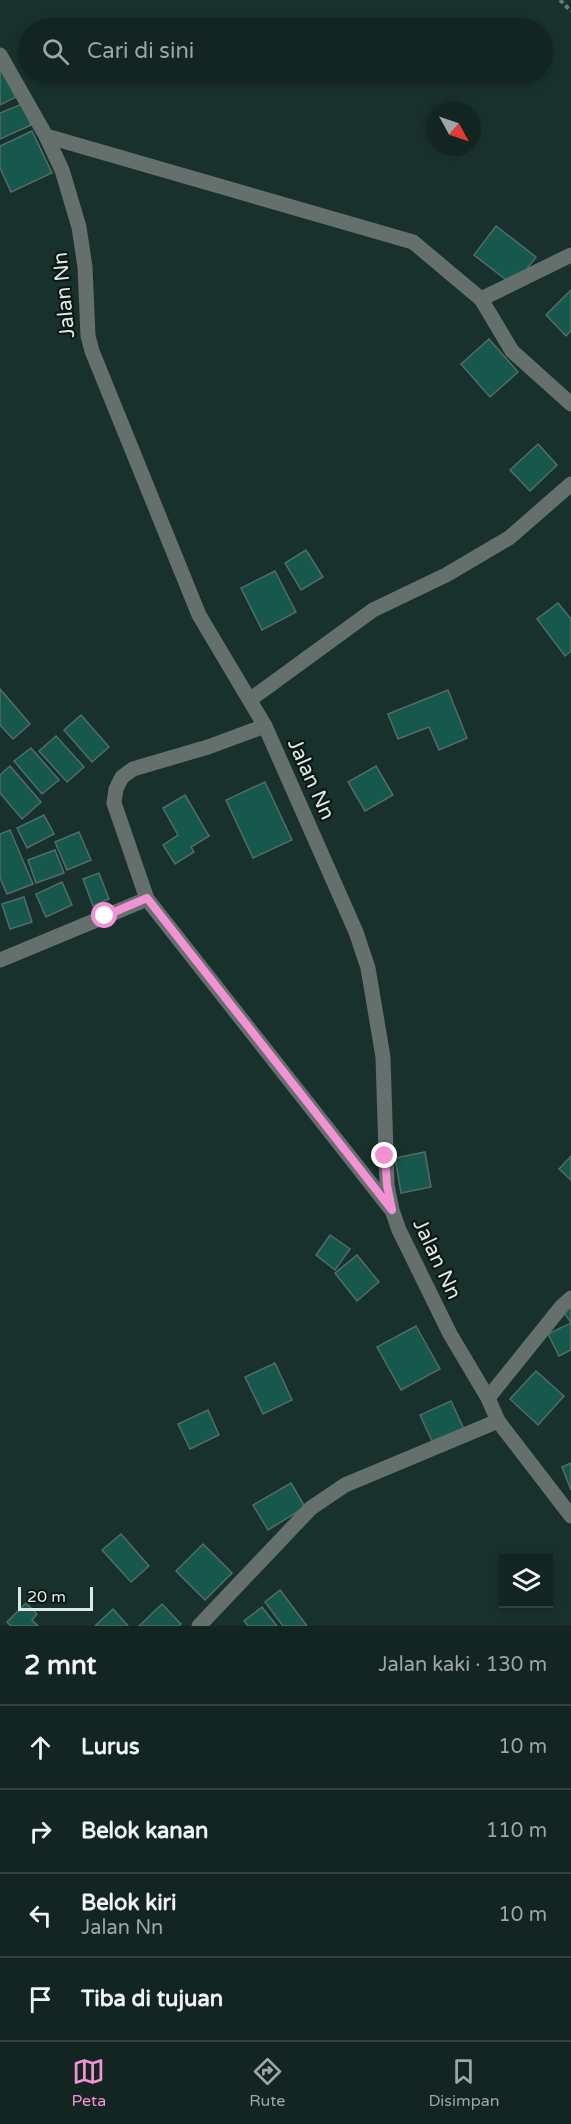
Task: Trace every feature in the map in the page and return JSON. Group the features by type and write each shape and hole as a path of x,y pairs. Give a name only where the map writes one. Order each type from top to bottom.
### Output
{"street":[{"name":"Jalan Nn","path":"0,55 46,136 62,170 79,227 85,267 88,336 92,351 199,615 265,726 356,933 368,968 383,1057 385,1156 392,1210 419,1274 488,1398 498,1421 571,1516"},
{"path":"46,136 413,242 481,299 513,351 571,404"},
{"path":"481,299 571,255"},
{"path":"250,699 373,610 446,575 509,538 571,484"},
{"path":"265,726 208,747 133,769 122,777 116,789 114,803 147,898 392,1210"},
{"path":"0,960 147,898"},
{"path":"488,1398 562,1306 571,1298"},
{"path":"199,1626 311,1508 328,1495 345,1485 498,1421"}],"path":[{"path":"560,0 571,11"}],"building":[{"path":"0,65 16,97 0,105"},
{"path":"22,104 31,125 0,139 0,113"},
{"path":"32,131 52,173 11,192 0,168 0,146"},
{"path":"496,226 536,257 514,286 474,255"},
{"path":"571,290 571,331 566,336 546,315"},
{"path":"489,339 518,372 490,397 461,364"},
{"path":"538,444 557,465 530,491 510,470"},
{"path":"306,550 323,577 301,590 285,563"},
{"path":"275,571 296,612 262,630 241,588"},
{"path":"558,603 571,619 571,651 565,656 537,619"},
{"path":"0,689 30,724 13,739 0,725"},
{"path":"448,690 467,738 439,750 429,727 398,739 388,714"},
{"path":"81,715 109,747 92,762 64,730"},
{"path":"56,736 84,767 67,782 39,751"},
{"path":"31,748 59,780 42,794 14,761"},
{"path":"10,766 41,802 22,819 0,793 0,775"},
{"path":"376,766 393,795 365,811 348,782"},
{"path":"265,782 292,840 253,858 226,800"},
{"path":"185,795 209,836 191,847 194,852 175,864 163,845 178,835 163,808"},
{"path":"44,815 54,834 27,848 17,828"},
{"path":"10,830 33,884 7,894 0,878 0,834"},
{"path":"79,832 91,860 67,870 55,842"},
{"path":"55,850 64,873 36,883 28,860"},
{"path":"99,873 109,899 93,906 83,879"},
{"path":"62,882 72,905 46,917 36,894"},
{"path":"24,897 32,922 10,929 2,904"},
{"path":"425,1152 431,1187 401,1193 395,1158"},
{"path":"571,1156 571,1180 559,1169"},
{"path":"330,1235 350,1249 335,1270 316,1255"},
{"path":"357,1255 379,1282 357,1301 335,1273"},
{"path":"571,1301 571,1323 561,1308"},
{"path":"571,1323 571,1350 559,1356 548,1334"},
{"path":"416,1326 440,1369 401,1390 377,1347"},
{"path":"275,1363 292,1400 263,1414 245,1377"},
{"path":"536,1371 564,1396 538,1425 510,1399"},
{"path":"451,1401 464,1429 433,1443 420,1415"},
{"path":"208,1410 219,1435 190,1449 178,1424"},
{"path":"571,1463 571,1490 562,1467"},
{"path":"291,1483 305,1507 268,1530 253,1505"},
{"path":"121,1534 149,1566 131,1582 102,1550"},
{"path":"203,1544 232,1573 205,1600 176,1571"},
{"path":"280,1590 307,1626 283,1626 265,1602"},
{"path":"26,1603 37,1614 32,1620 38,1626 11,1626 7,1622"},
{"path":"162,1604 181,1624 179,1626 139,1626"},
{"path":"262,1607 277,1626 248,1626 244,1621"},
{"path":"113,1609 128,1626 95,1626"}],"route":[{"path":"105,916 147,898 392,1210 385,1156"}]}
